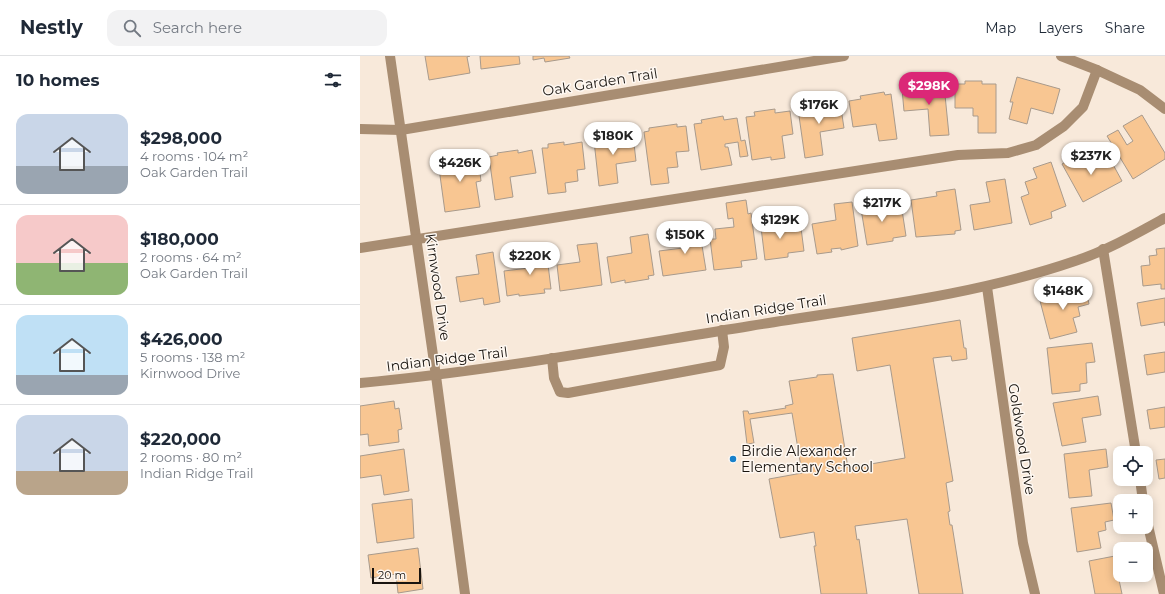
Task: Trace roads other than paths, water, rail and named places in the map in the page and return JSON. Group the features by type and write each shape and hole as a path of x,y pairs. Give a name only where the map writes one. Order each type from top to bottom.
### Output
{"street":[{"name":"Kirnwood Drive","path":"390,56 436,376 465,594"},
{"name":"Oak Garden Trail","path":"360,130 401,130 844,56"},
{"path":"1061,56 1097,70 1140,90 1165,109"},
{"path":"360,248 516,225 958,155 1008,153 1036,144 1064,126 1083,107 1097,70"},
{"name":"Indian Ridge Trail","path":"360,383 436,376 889,305 987,287 1076,261 1165,218"},
{"path":"1103,249 1135,446"},
{"name":"Goldwood Drive","path":"987,287 999,386 1023,543 1035,594"},
{"path":"552,358 556,384 560,392 568,393 720,365 724,347 722,330"},
{"path":"1150,534 1164,594"}],"place":[{"name":"Birdie Alexander Elementary School","path":"733,459"}]}
